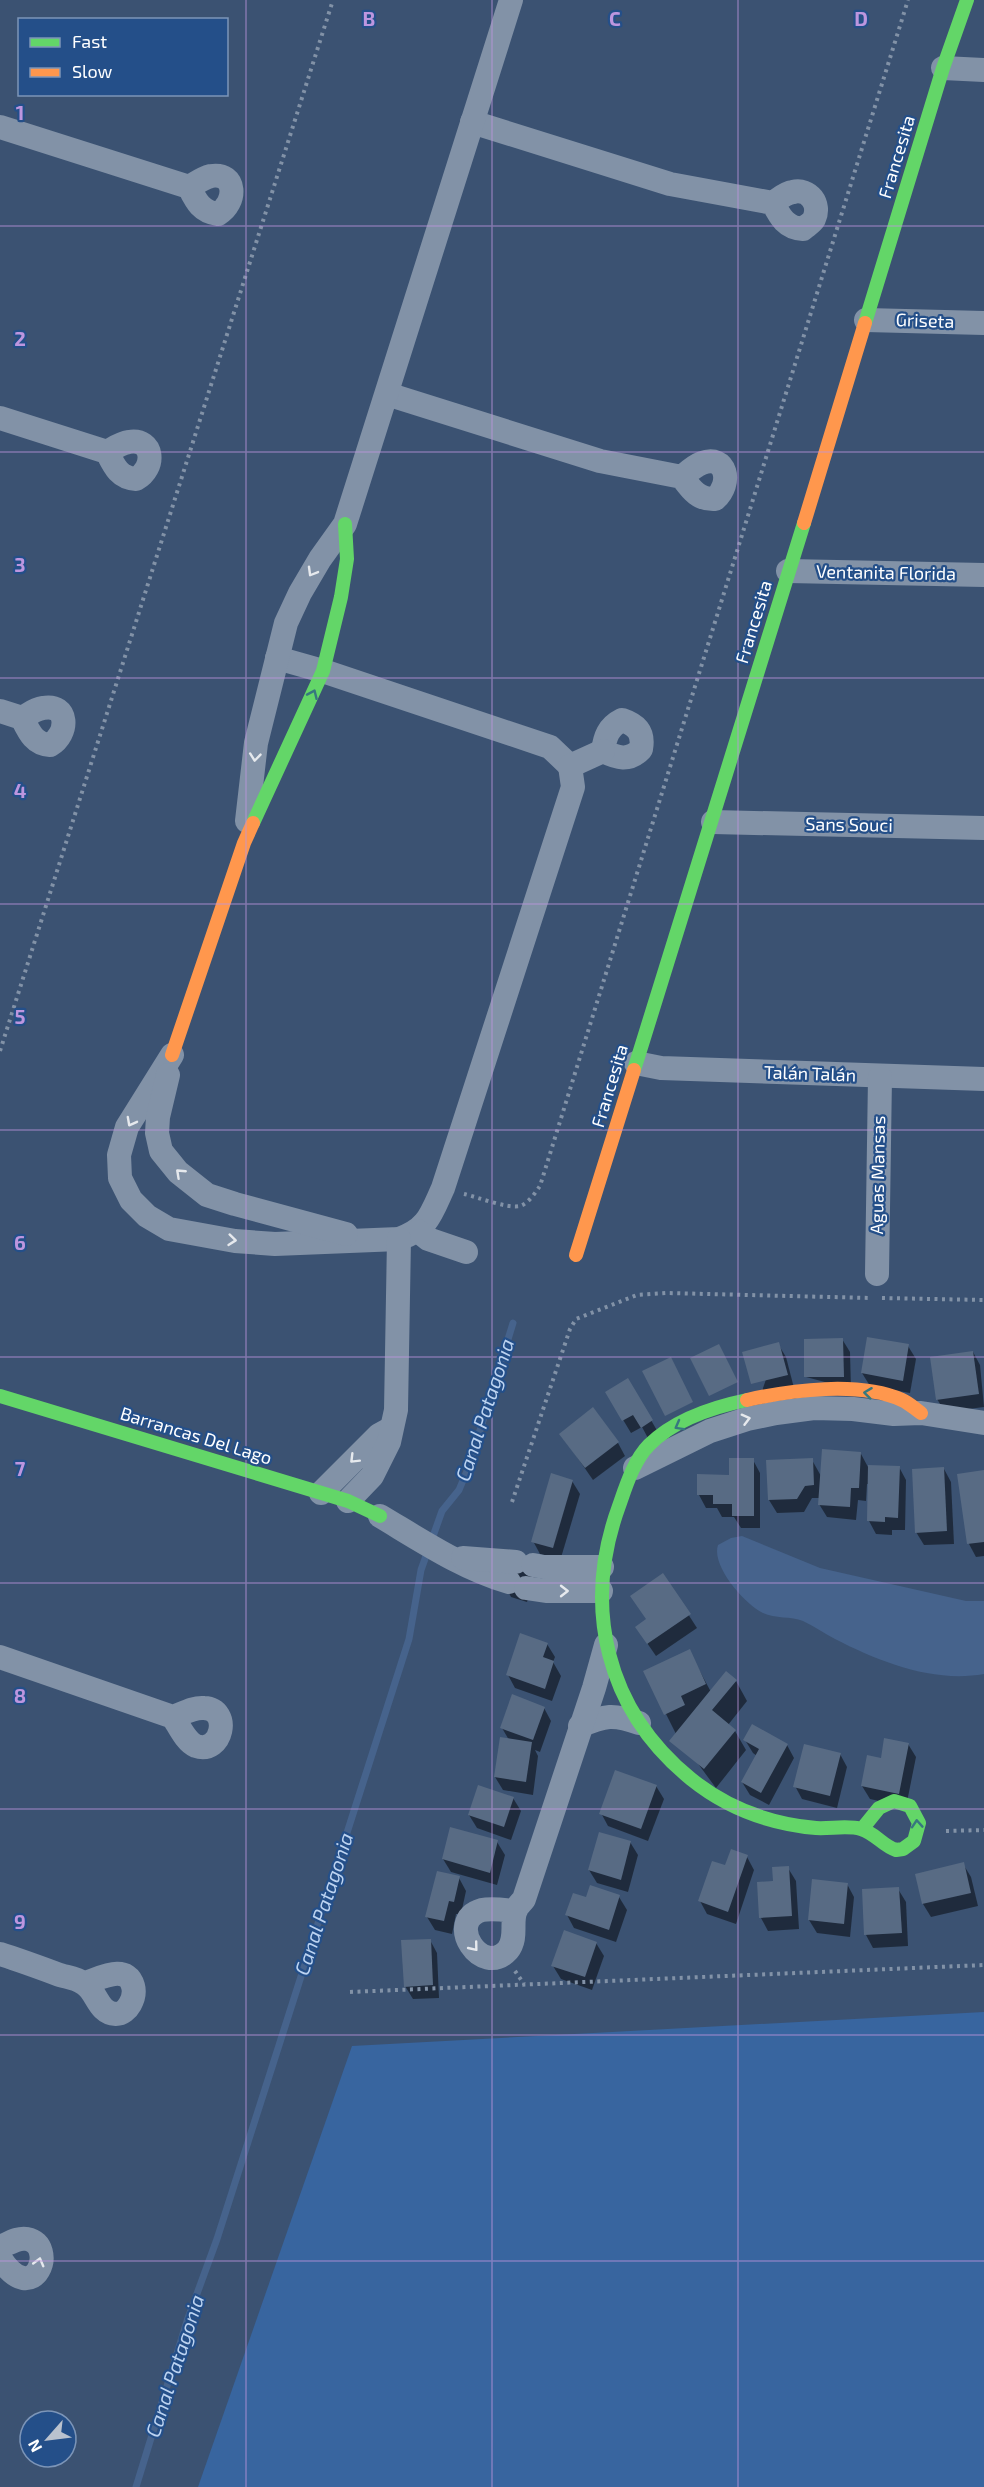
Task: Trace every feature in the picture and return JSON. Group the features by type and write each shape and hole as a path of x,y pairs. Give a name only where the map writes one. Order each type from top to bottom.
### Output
{"street":[{"path":"244,843 256,743 286,623 300,592 345,524 511,0"},
{"name":"Francesita","path":"576,1255 713,822 943,68 967,0"},
{"path":"943,68 984,70"},
{"path":"472,122 670,184 772,203"},
{"path":"0,127 189,187"},
{"name":"Griseta","path":"866,320 984,323"},
{"path":"387,394 600,461 682,477"},
{"path":"0,418 107,452"},
{"path":"345,524 347,559 341,597 323,671 244,843 172,1055 158,1117 157,1133 162,1151 178,1172 207,1195 371,1240"},
{"name":"Ventanita Florida","path":"788,571 984,575"},
{"path":"277,658 323,671 550,747 570,766 573,787 443,1188 428,1222 408,1235"},
{"path":"570,766 603,751"},
{"name":"Sans Souci","path":"713,822 984,828"},
{"path":"172,1055 127,1127 119,1155 120,1178 131,1200 147,1216 170,1229 235,1241 275,1244 371,1240 408,1235 466,1252"},
{"name":"Talán Talán","path":"636,1063 661,1068 984,1079"},
{"name":"Aguas Mansas","path":"877,1274 880,1077"},
{"path":"348,1501 372,1476 389,1442 390,1429 396,1410 408,1235"},
{"name":"Barrancas Del Lago","path":"0,1396 348,1501 388,1521"},
{"path":"862,1829 884,1804 901,1801 910,1805 919,1822 919,1833 914,1842 907,1847 889,1849 862,1829 806,1828 769,1819 724,1801 701,1787 663,1755 639,1723 622,1690 606,1645 601,1619 602,1567 613,1521 635,1468 710,1431 747,1419 814,1408 853,1409 894,1414 921,1413 984,1423"},
{"path":"321,1493 380,1435 390,1429"},
{"path":"388,1521 448,1557 521,1574 546,1591 601,1591"},
{"path":"521,1574 544,1568 602,1567"},
{"path":"515,1911 524,1899 606,1645"},
{"path":"0,1657 172,1717"},
{"path":"580,1726 608,1715 620,1716 639,1723"},
{"path":"0,1954 85,1983"},
{"path":"0,2247 17,2240 27,2239 36,2243 42,2255 41,2264 36,2272 32,2277 25,2279 15,2277 0,2258"}],"path":[{"path":"0,1051 333,0"},
{"path":"443,1188 512,1206 521,1206 540,1186 908,0"},
{"path":"512,1502 570,1329 576,1319 637,1295 668,1293 984,1300"},
{"path":"919,1833 984,1830"},
{"path":"350,1992 984,1965"}],"shaded area":[{"path":"742,1536 820,1568 966,1601 984,1601 984,1674 946,1676 888,1663 831,1637 803,1621 763,1613 747,1602 731,1583 724,1573 717,1554 718,1545 731,1538"},
{"path":"984,2012 984,2487 198,2487 352,2046"}],"building":[{"path":"867,1337 909,1344 903,1381 861,1373"},
{"path":"843,1338 844,1377 804,1377 804,1339"},
{"path":"779,1342 788,1375 751,1384 742,1352"},
{"path":"719,1344 738,1382 709,1396 690,1358"},
{"path":"973,1351 979,1394 936,1400 930,1357"},
{"path":"671,1357 693,1402 665,1416 642,1371"},
{"path":"628,1378 653,1420 641,1428 633,1415 622,1421 605,1392"},
{"path":"593,1407 619,1442 585,1468 559,1434"},
{"path":"822,1449 861,1452 859,1488 851,1488 850,1507 818,1505"},
{"path":"729,1458 754,1458 754,1516 732,1516 732,1504 713,1504 713,1495 697,1495 697,1474 729,1475"},
{"path":"813,1458 814,1485 805,1486 797,1499 768,1500 766,1460"},
{"path":"868,1465 900,1466 898,1518 885,1517 885,1522 867,1521"},
{"path":"944,1467 947,1531 915,1533 912,1469"},
{"path":"984,1470 984,1542 967,1544 957,1474"},
{"path":"551,1473 573,1480 553,1548 531,1542"},
{"path":"663,1573 691,1614 647,1644 635,1627 646,1619 630,1596"},
{"path":"520,1633 548,1643 543,1657 554,1661 545,1689 506,1675"},
{"path":"690,1649 706,1684 681,1696 685,1705 664,1715 643,1671"},
{"path":"726,1671 737,1680 712,1710 736,1730 704,1769 669,1741"},
{"path":"512,1694 545,1707 533,1740 500,1728"},
{"path":"752,1724 788,1744 761,1793 741,1782 759,1749 743,1740"},
{"path":"500,1737 532,1742 526,1782 494,1777"},
{"path":"884,1738 909,1743 899,1794 861,1786 867,1755 881,1758"},
{"path":"804,1744 841,1753 830,1796 793,1787"},
{"path":"615,1770 657,1785 641,1829 599,1814"},
{"path":"478,1785 514,1797 504,1827 468,1815"},
{"path":"450,1827 498,1840 490,1873 442,1859"},
{"path":"599,1832 631,1841 621,1880 588,1870"},
{"path":"731,1849 748,1855 728,1912 698,1901 712,1861 725,1865"},
{"path":"964,1862 971,1893 922,1904 915,1874"},
{"path":"789,1866 792,1916 759,1918 757,1882 773,1881 772,1867"},
{"path":"437,1871 460,1876 454,1902 449,1901 444,1921 425,1917"},
{"path":"812,1879 848,1883 844,1924 808,1920"},
{"path":"590,1885 620,1895 609,1930 565,1915 573,1893 586,1897"},
{"path":"899,1887 902,1933 864,1935 862,1889"},
{"path":"564,1930 597,1942 585,1977 551,1966"},
{"path":"431,1939 433,1985 404,1987 401,1940"}],"waterway":[{"name":"Canal Patagonia","path":"136,2487 187,2321 217,2239 409,1639 421,1570 442,1511 459,1490 469,1466 513,1323"}],"traffic: fast":[{"path":"865,323 943,68 967,0"},
{"path":"634,1070 804,523"},
{"path":"253,823 323,671 341,597 347,559 345,524"},
{"path":"0,1396 348,1501 380,1516"},
{"path":"747,1400 721,1406 670,1428 649,1445 635,1466 619,1506 608,1544 603,1582 603,1619 609,1654 621,1689 639,1721 662,1752 691,1779 719,1798 750,1813 783,1823 816,1828 861,1829 896,1850 903,1849 914,1841 919,1823 910,1806 894,1801 879,1808 862,1829"}],"traffic: slow":[{"path":"804,523 865,323"},
{"path":"172,1055 244,843 253,823"},
{"path":"576,1255 634,1070"},
{"path":"747,1400 784,1393 846,1389 885,1394 905,1401 921,1413"}]}
